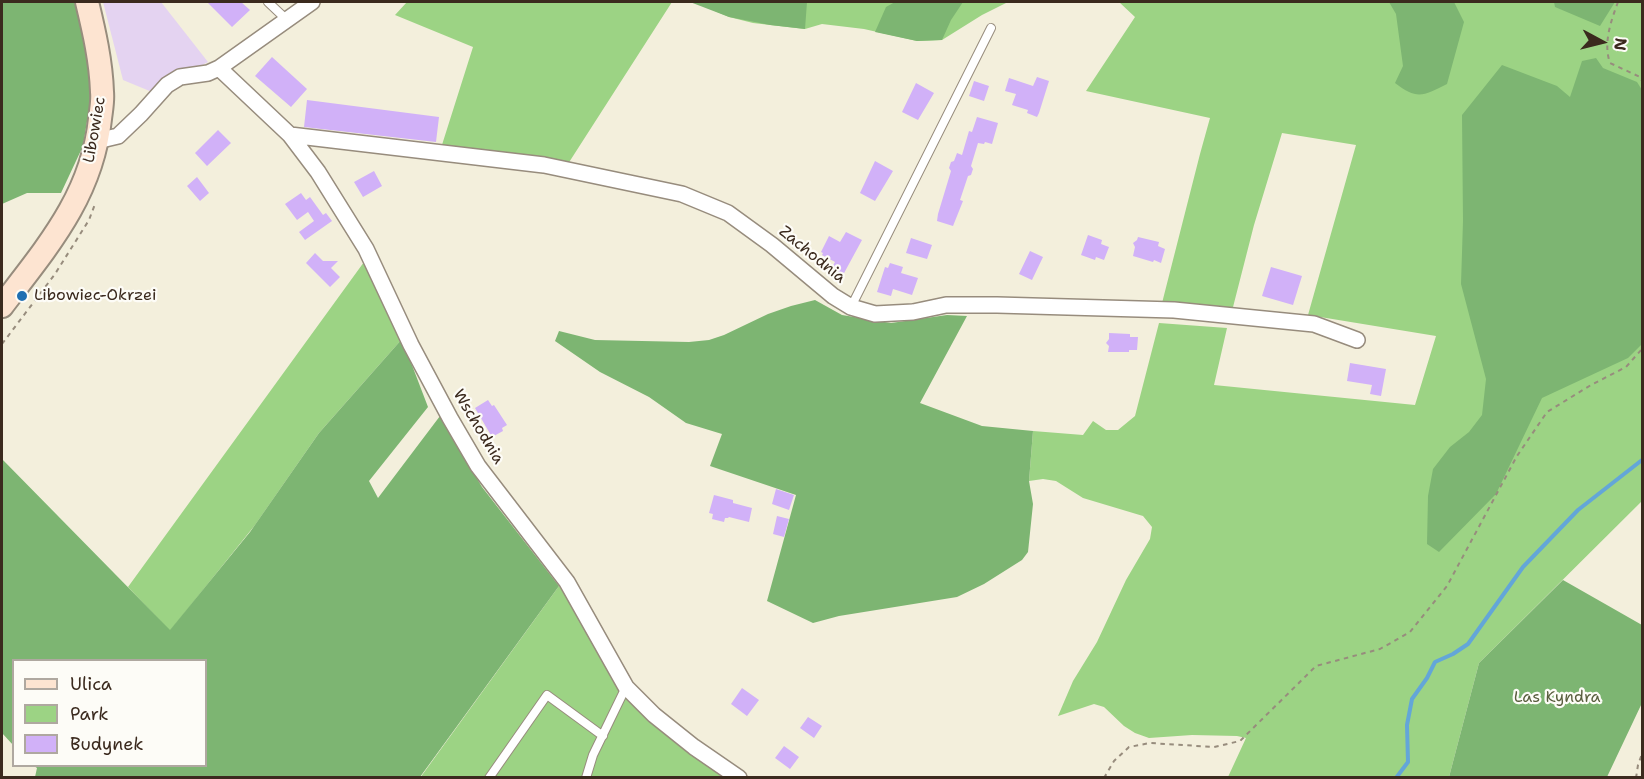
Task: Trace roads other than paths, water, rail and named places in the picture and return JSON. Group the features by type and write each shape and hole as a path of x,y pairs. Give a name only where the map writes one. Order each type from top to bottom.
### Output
{"street":[{"name":"Libowiec","path":"2,306 70,213 82,190 94,156 103,93 98,44 87,2"},
{"path":"97,141 118,136 166,85 180,77 208,73 219,68 312,2"},
{"name":"Wschodnia","path":"219,68 290,135 318,172 366,249 411,345 478,466 567,582 626,687 654,715 694,747 739,777"},
{"name":"Zachodnia","path":"290,135 544,165 681,194 728,213 772,244 833,296 851,307 875,314 913,312 946,305 1174,310 1314,324 1357,340"}],"lane":[{"path":"268,2 287,20"},
{"path":"851,307 991,28"},
{"path":"586,777 593,755 626,687"},
{"path":"489,777 547,695 603,736"}],"waterway":[{"path":"1396,778 1408,762 1407,725 1412,699 1435,662 1468,644 1523,567 1578,510 1642,460"}],"place":[{"name":"Libowiec-Okrzei","path":"22,296"}],"park label":[{"name":"Las Kyndra","path":"1557,698"}]}
